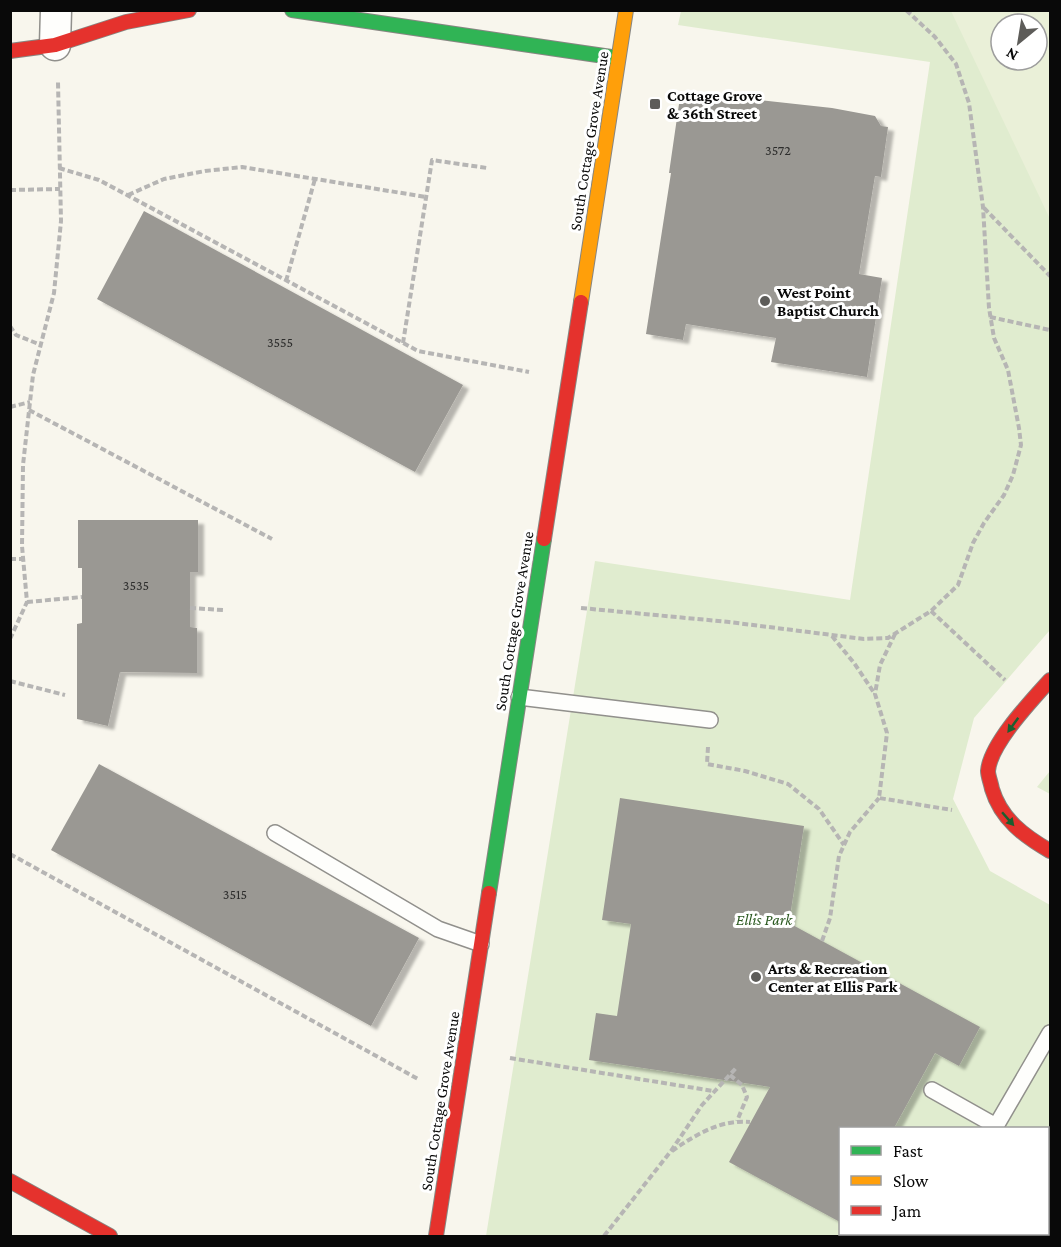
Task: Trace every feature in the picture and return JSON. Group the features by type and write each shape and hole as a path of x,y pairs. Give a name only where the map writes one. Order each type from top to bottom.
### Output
{"main road":[{"path":"10,51 55,45 126,22 189,10"},
{"path":"292,10 618,58"},
{"name":"South Cottage Grove Avenue","path":"435,1236 626,10"},
{"path":"1050,680 999,745 988,768 993,797 1005,818 1027,838 1050,851"},
{"path":"10,1181 110,1236"}],"street":[{"path":"55,45 56,10"}],"lane":[{"path":"519,697 710,720"},
{"path":"275,833 438,929 481,944"},
{"path":"932,1090 996,1126 1050,1033"}],"path":[{"path":"581,608 729,622 831,636 864,639 888,638 931,611 958,585 973,543 987,517 1004,495 1013,476 1021,445 1008,370 994,338 990,317 983,207 969,103 956,64 935,37 906,10"},
{"path":"10,639 27,602 23,559 23,465 33,375 54,293 61,221 58,82"},
{"path":"403,343 432,160 487,168"},
{"path":"128,195 164,179 242,167 426,197"},
{"path":"59,168 99,180 418,351 529,372"},
{"path":"286,281 315,179"},
{"path":"10,190 60,189"},
{"path":"983,207 1050,276"},
{"path":"990,317 1050,330"},
{"path":"10,326 16,335"},
{"path":"10,336 16,335 41,345"},
{"path":"10,407 30,402"},
{"path":"29,410 272,539"},
{"path":"10,559 23,559"},
{"path":"27,602 82,597"},
{"path":"190,608 222,610"},
{"path":"931,611 1010,684"},
{"path":"876,694 880,664 896,634"},
{"path":"822,941 830,918 839,856 850,832 879,798 887,733 876,694 831,636"},
{"path":"10,681 65,695"},
{"path":"710,720 707,764 745,771 788,784 819,809 844,845"},
{"path":"879,798 952,810"},
{"path":"10,854 418,1079"},
{"path":"510,1058 714,1092"},
{"path":"604,1236 669,1153 702,1105 737,1067"},
{"path":"730,1075 742,1085 747,1097 737,1120"},
{"path":"669,1153 698,1133 737,1120 750,1122"}],"green space":[{"name":"Ellis Park","path":"681,11 1050,11 1050,630 974,718 953,799 990,871 1050,905 1050,1222 1049,1127 839,1127 839,1235 904,1236 486,1236 595,561 850,600 930,62 678,25"},
{"path":"951,11 1050,11 1050,219"},
{"path":"1050,771 1050,794 1037,787"}],"building":[{"path":"685,92 832,108 875,116 881,126 888,127 881,177 875,176 859,274 882,278 867,377 771,362 776,338 686,324 683,340 646,334 671,173 669,173 679,104 683,104"},
{"path":"144,211 463,385 415,472 97,299"},
{"path":"78,520 198,520 198,572 190,572 190,627 197,628 197,673 120,672 108,726 77,719 77,624 82,623 82,568 78,568"},
{"path":"99,764 419,938 371,1026 51,850"},
{"name":"Arts & Recreation Center at Ellis Park","path":"620,798 804,826 789,923 980,1027 959,1066 935,1053 895,1127 839,1127 839,1221 729,1162 770,1087 589,1060 596,1013 617,1016 631,924 602,920"}],"traffic: fast":[{"path":"292,10 618,58"},
{"path":"489,893 544,539"}],"traffic: slow":[{"path":"581,302 626,10"}],"traffic: jam":[{"path":"10,51 55,45 126,22 189,10"},
{"path":"544,539 581,302"},
{"path":"1050,680 1023,710 1004,736 990,760 988,771 996,800 1007,818 1023,833 1050,851"},
{"path":"436,1236 489,893"},
{"path":"10,1181 110,1236"}],"place":[{"name":"Cottage Grove & 36th Street","path":"655,104"},
{"name":"West Point Baptist Church","path":"765,301"},
{"name":"Arts & Recreation Center at Ellis Park","path":"756,977"}]}
